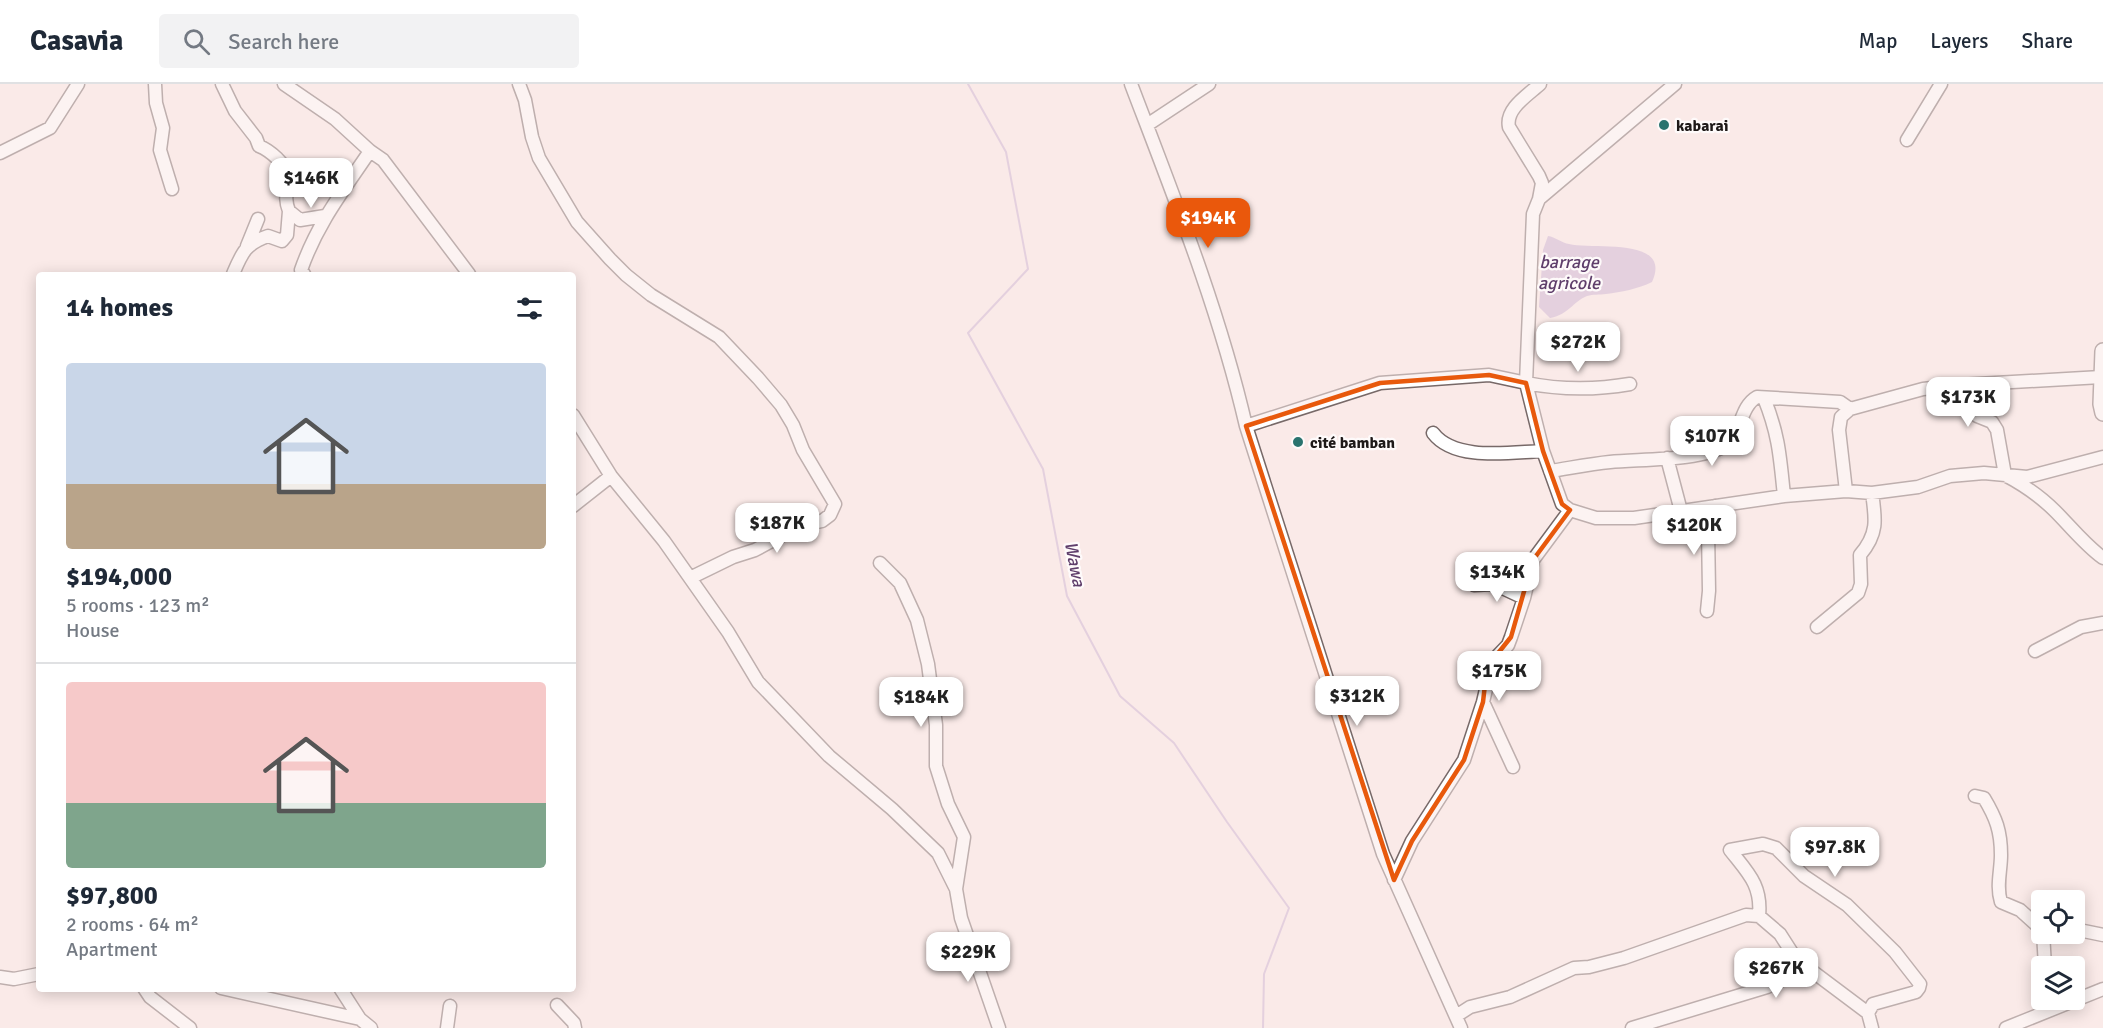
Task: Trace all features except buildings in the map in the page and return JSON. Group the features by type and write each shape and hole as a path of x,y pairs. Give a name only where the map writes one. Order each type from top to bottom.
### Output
{"main road":[{"path":"2103,351 2101,377 2103,413"}],"street":[{"path":"0,153 50,128 78,84"},
{"path":"156,84 156,103 163,128 160,150 172,189"},
{"path":"222,84 235,111 256,138 259,146 268,150 285,170 288,177 286,189 290,211 300,220 325,216"},
{"path":"284,84 334,119 383,160 467,272"},
{"path":"519,84 539,158 577,222 626,275 651,295 719,337 758,378 781,405 793,425 803,450 835,504 830,515 822,521 801,525 754,550 733,557 690,578"},
{"path":"1131,84 1192,247 1232,368 1246,426 1379,843 1459,1022 1470,1007 1510,997 1574,968 1589,968 1624,958 1746,915 1759,916 1780,934 1796,959 1868,1013 1872,1028"},
{"path":"1147,125 1209,84"},
{"path":"1540,84 1510,112 1507,120 1542,183 1533,214 1526,383 1543,451 1562,504 1570,510 1596,518 1634,518 1784,496 1846,491 1872,493 1918,488 1950,476 1984,473 2005,475 2027,482 2093,551 2103,558"},
{"path":"1539,199 1675,84"},
{"path":"1907,140 1941,84"},
{"path":"302,272 301,270 308,249 325,216 370,151"},
{"path":"247,246 268,236 282,241 287,235 290,211"},
{"path":"234,272 258,219"},
{"path":"1246,426 1380,383 1489,375 1558,389 1630,384"},
{"path":"1846,491 1839,430 1841,417 1850,409 1923,389 2101,377"},
{"path":"1960,385 1974,400 1977,416 1992,422 1997,430 2005,475"},
{"path":"1550,471 1608,462 1715,452 1733,440 1752,400 1757,397 1840,402 1850,409"},
{"path":"1764,398 1774,423 1779,445 1784,496"},
{"path":"576,421 611,476 664,541 728,632 758,682 829,756 892,809 938,853 956,890 961,918 999,1028"},
{"path":"1433,432 1445,444 1473,453 1543,451"},
{"path":"2027,482 2103,457"},
{"path":"1667,458 1674,477 1681,511"},
{"path":"576,504 611,476"},
{"path":"1817,627 1858,593 1861,584 1860,555 1871,541 1875,516 1872,493"},
{"path":"1707,612 1708,530 1715,506"},
{"path":"1394,879 1412,841 1464,760 1483,702 1487,667 1508,645 1524,598 1533,560 1570,510"},
{"path":"880,563 900,583 917,620 928,664 936,725 936,766 948,804 964,837 956,890"},
{"path":"1474,585 1494,584 1524,598"},
{"path":"2035,651 2081,627 2103,623"},
{"path":"1483,702 1513,767"},
{"path":"1975,796 1984,798 1996,818 2001,855 1998,893 2001,902 2020,910 2031,920"},
{"path":"1759,916 1761,900 1752,877 1730,850 1762,844 1776,848 1804,876 1847,905 1895,952 1920,984 1919,988 1916,992 1873,1004 1868,1013"},
{"path":"2085,931 2103,935"},
{"path":"1632,1028 1767,987 1794,974 1803,965"},
{"path":"0,977 14,979 36,975"},
{"path":"2085,995 2103,990"},
{"path":"147,992 190,1028"},
{"path":"239,992 360,1019"},
{"path":"343,992 360,1019 371,1028"},
{"path":"557,1005 574,1023 575,1028"},
{"path":"447,1028 450,1006"},
{"path":"2006,1028 2038,1010"}],"highlighted area":[{"path":"1489,375 1526,383 1543,451 1562,504 1570,510 1533,560 1511,637 1487,667 1483,702 1464,760 1412,841 1394,880 1246,426 1380,383"}],"water":[{"name":"barrage agricole","path":"1548,236 1569,244 1641,251 1651,258 1655,267 1652,282 1623,291 1587,296 1562,314 1550,318 1539,307 1543,250"}],"waterway":[{"name":"Wawa","path":"968,84 1006,152 1028,269 968,333 1043,469 1067,596 1120,696 1174,743 1289,908 1264,974 1263,1028"}],"place":[{"name":"kabarai","path":"1664,125"},
{"name":"cité bamban","path":"1298,442"}]}
